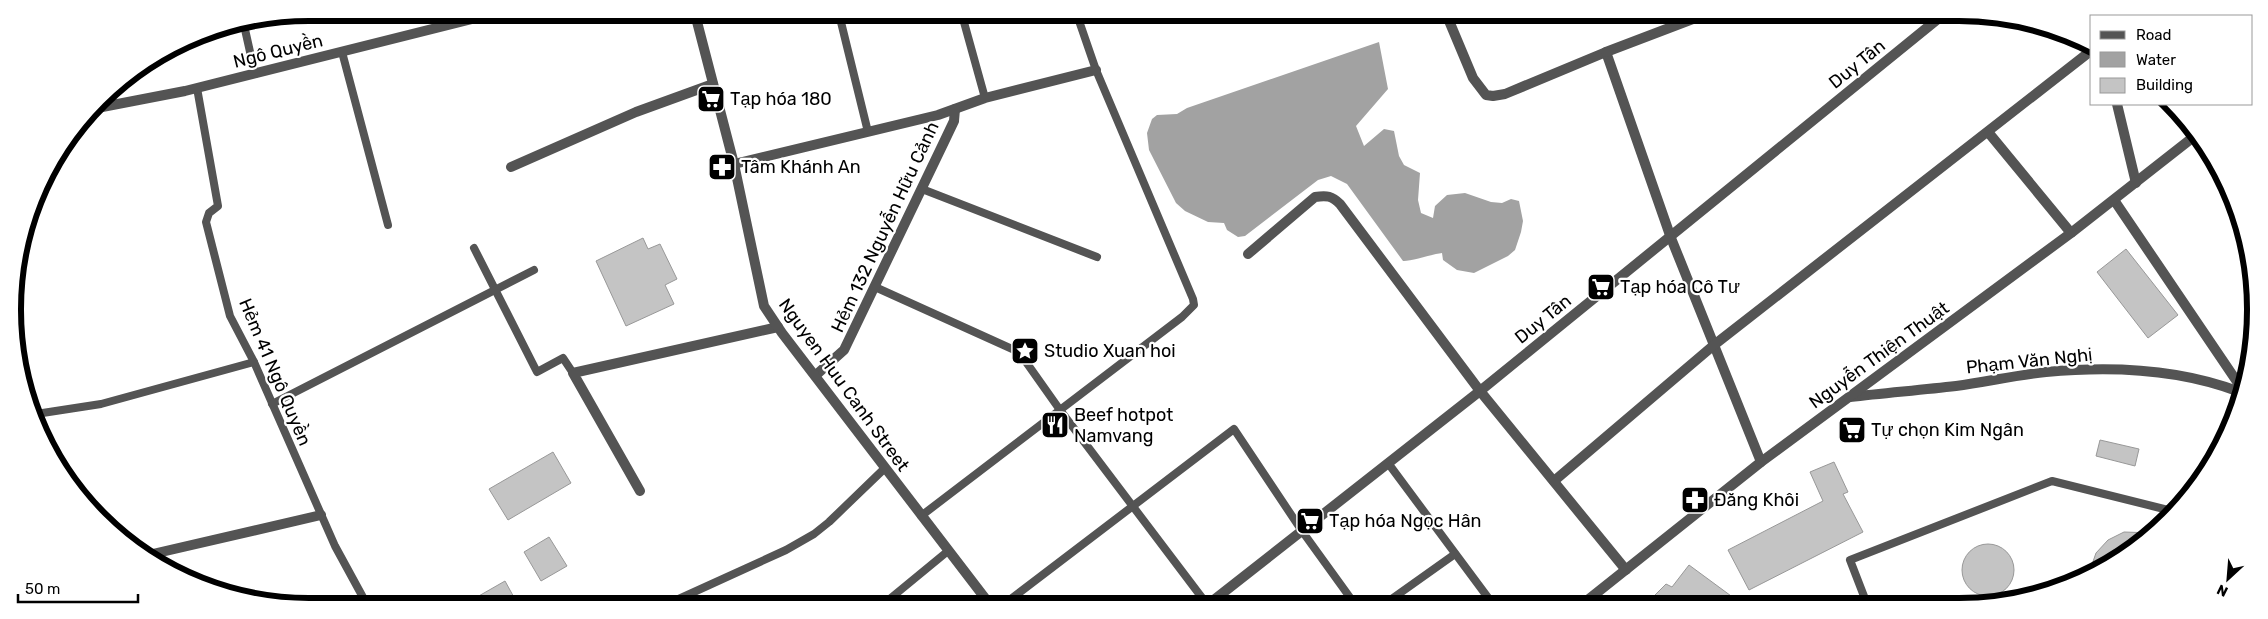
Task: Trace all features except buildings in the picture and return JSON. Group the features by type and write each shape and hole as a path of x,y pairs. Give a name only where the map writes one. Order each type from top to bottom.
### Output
{"street":[{"name":"Ngô Quyền","path":"106,106 197,88 464,21"},
{"name":"Nguyen Huu Canh Street","path":"697,21 734,164 764,306 778,327 985,598"},
{"path":"1449,21 1473,78 1486,95 1493,96 1505,94 1687,21"},
{"name":"Duy Tân","path":"1216,598 1671,238 1935,21"},
{"path":"1606,52 1671,238 1761,462"},
{"path":"1554,481 1714,346 2089,52"},
{"name":"Hẻm 132 Nguyễn Hữu Cảnh","path":"734,164 938,115 985,98 1096,70"},
{"path":"512,167 636,112 713,84"},
{"path":"2117,105 2136,183"},
{"name":"Hẻm 132 Nguyễn Hữu Cảnh","path":"816,375 844,350 954,121 955,109"},
{"path":"1988,132 2071,233"},
{"name":"Nguyễn Thiện Thuật","path":"1590,598 1761,462 2071,233 2191,139"},
{"path":"1248,254 1315,197 1326,195 1333,198 1340,204 1480,391 1626,570"},
{"path":"2114,200 2237,385"},
{"path":"640,491 573,373 778,327"},
{"name":"Phạm Văn Nghị","path":"1850,397 1955,386 2046,372 2108,370 2154,372 2235,389"},
{"path":"156,553 321,515"}],"lane":[{"path":"841,21 868,132"},
{"path":"964,21 985,98"},
{"path":"921,516 1182,317 1194,305 1096,70 1079,21"},
{"path":"245,29 255,74"},
{"path":"342,52 388,225"},
{"name":"Hẻm 41 Ngô Quyền","path":"197,88 218,206 208,213 206,222 230,316 254,362 335,546 364,598"},
{"path":"922,189 1097,257"},
{"path":"474,248 537,372 563,358 573,373"},
{"path":"272,404 534,270"},
{"path":"875,287 1019,352 1060,410 1202,598"},
{"path":"41,413 102,404 254,362"},
{"path":"1012,598 1234,428 1302,530 1350,598"},
{"path":"1388,463 1488,598"},
{"path":"681,598 786,550 814,534 885,468"},
{"path":"1865,598 1850,560 2052,481 2166,509"},
{"path":"891,598 948,551"},
{"path":"1393,598 1455,554"}],"water":[{"path":"1379,42 1388,89 1356,126 1364,146 1384,129 1394,131 1399,156 1404,165 1420,173 1418,200 1421,213 1433,218 1435,206 1447,195 1465,193 1491,202 1502,203 1511,199 1519,201 1523,221 1521,232 1515,250 1508,256 1474,273 1457,270 1443,260 1442,253 1403,261 1347,184 1331,176 1318,180 1245,236 1238,237 1227,230 1224,223 1208,222 1185,211 1176,203 1149,150 1147,133 1152,119 1157,115 1177,114 1187,108"}],"place":[{"name":"Tạp hóa 180","path":"711,99"},
{"name":"Tâm Khánh An","path":"722,167"},
{"name":"Tạp hóa Cô Tư","path":"1601,287"},
{"name":"Studio Xuan hoi","path":"1025,351"},
{"name":"Beef hotpot Namvang","path":"1055,425"},
{"name":"Tự chọn Kim Ngân","path":"1852,430"},
{"name":"Đăng Khôi","path":"1695,500"},
{"name":"Tạp hóa Ngọc Hân","path":"1310,521"}]}
